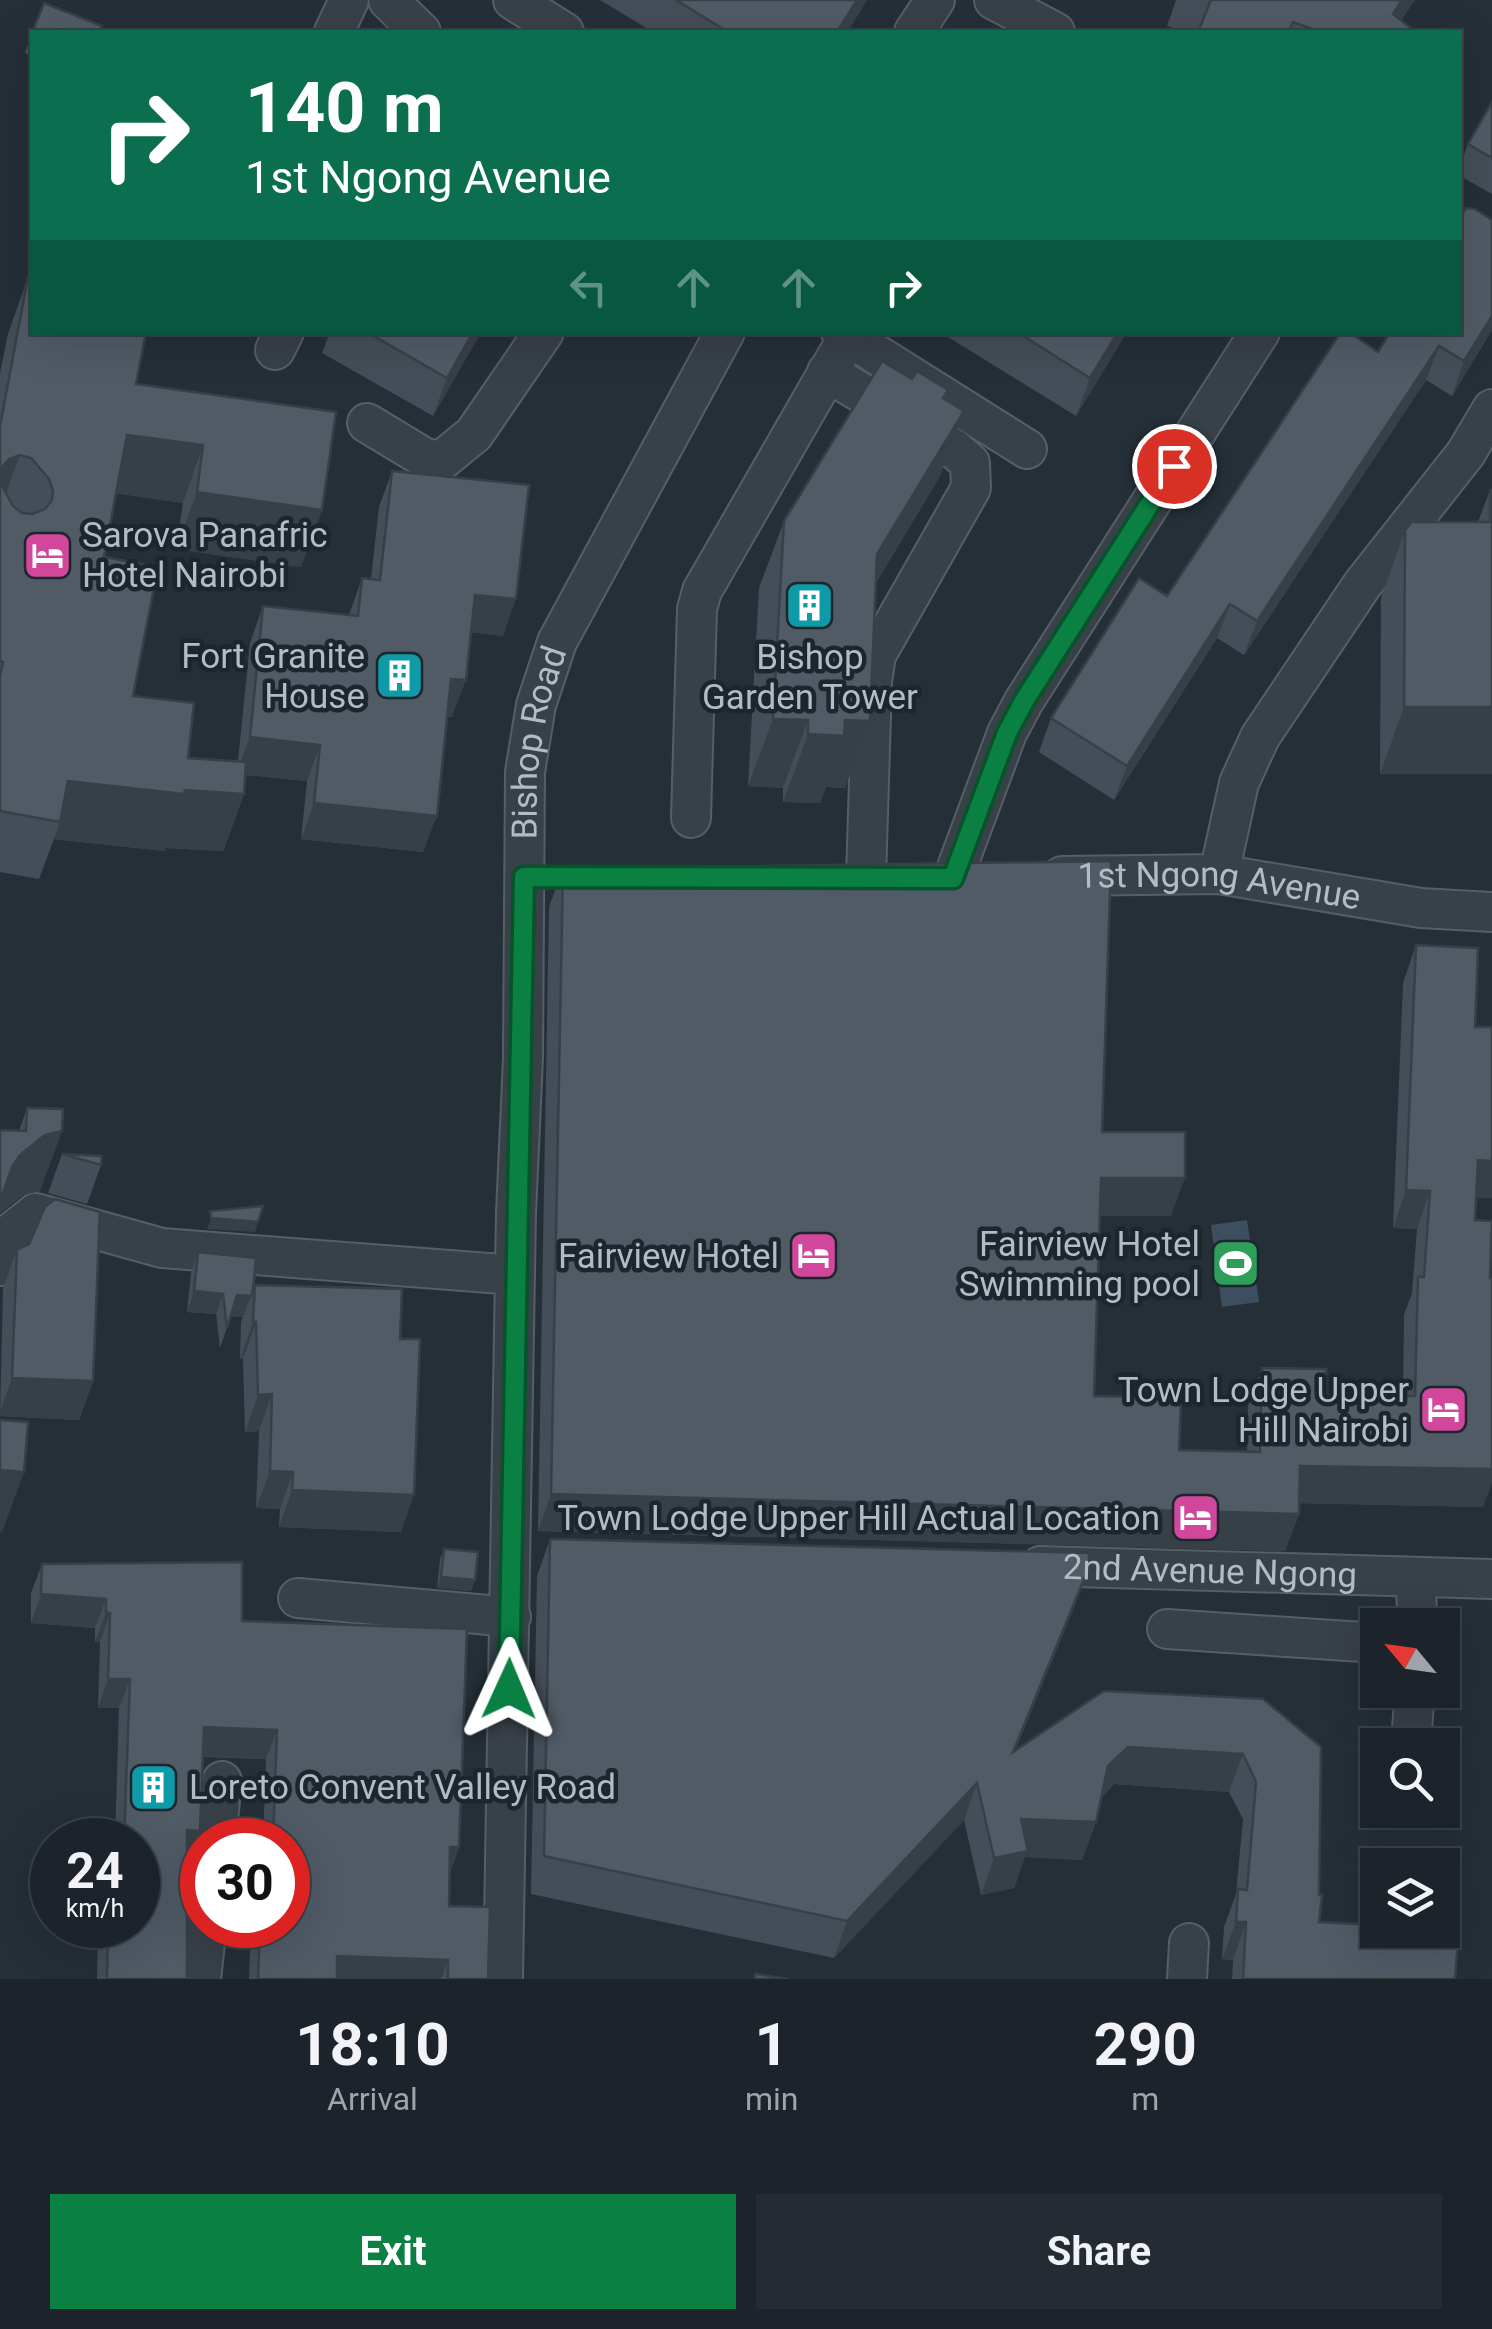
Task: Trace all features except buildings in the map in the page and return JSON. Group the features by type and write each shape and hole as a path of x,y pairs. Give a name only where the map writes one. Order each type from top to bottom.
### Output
{"street":[{"path":"335,30 350,0"},
{"path":"388,0 419,30"},
{"path":"513,0 561,30"},
{"path":"915,30 934,0"},
{"path":"994,0 1050,30"},
{"path":"367,422 426,458 440,460 474,434 542,335"},
{"name":"Bishop Road","path":"503,1979 515,1275 523,1058 525,772 536,705 557,642 724,335"},
{"path":"691,818 697,609 702,591 846,335"},
{"path":"849,335 1028,449"},
{"path":"909,878 1007,733 1258,335"},
{"path":"827,372 954,449 970,464 970,488 876,655 872,682 909,878"},
{"path":"1219,874 1239,783 1260,736 1362,585 1466,453 1492,409"},
{"name":"1st Ngong Avenue","path":"1029,876 1219,874 1421,908 1492,912"},
{"path":"524,877 562,877"},
{"path":"828,878 991,877"},
{"path":"0,1266 12,1232 36,1212 162,1248 515,1275"},
{"path":"510,1553 550,1554"},
{"name":"2nd Avenue Ngong","path":"1002,1565 1492,1579"},
{"path":"1416,1577 1417,1608"},
{"path":"298,1598 511,1617"},
{"path":"1167,1629 1360,1642"},
{"path":"218,1818 222,1781"},
{"path":"200,1979 203,1948"}],"water":[{"name":"Fairview Hotel Swimming pool","path":"1247,1220 1259,1302 1222,1307 1211,1225"}],"place":[{"name":"Sarova Panafric Hotel Nairobi","path":"47,555"},
{"name":"Bishop Garden Tower","path":"810,605"},
{"name":"Fort Granite House","path":"400,676"},
{"name":"Fairview Hotel","path":"814,1256"},
{"name":"Fairview Hotel Swimming pool","path":"1235,1264"},
{"name":"Town Lodge Upper Hill Nairobi","path":"1444,1410"},
{"name":"Town Lodge Upper Hill Actual Location","path":"1195,1518"},
{"name":"Loreto Convent Valley Road","path":"154,1787"}],"route":[{"path":"509,1689 524,877 953,878 1007,733 1024,701 1174,466"}]}
